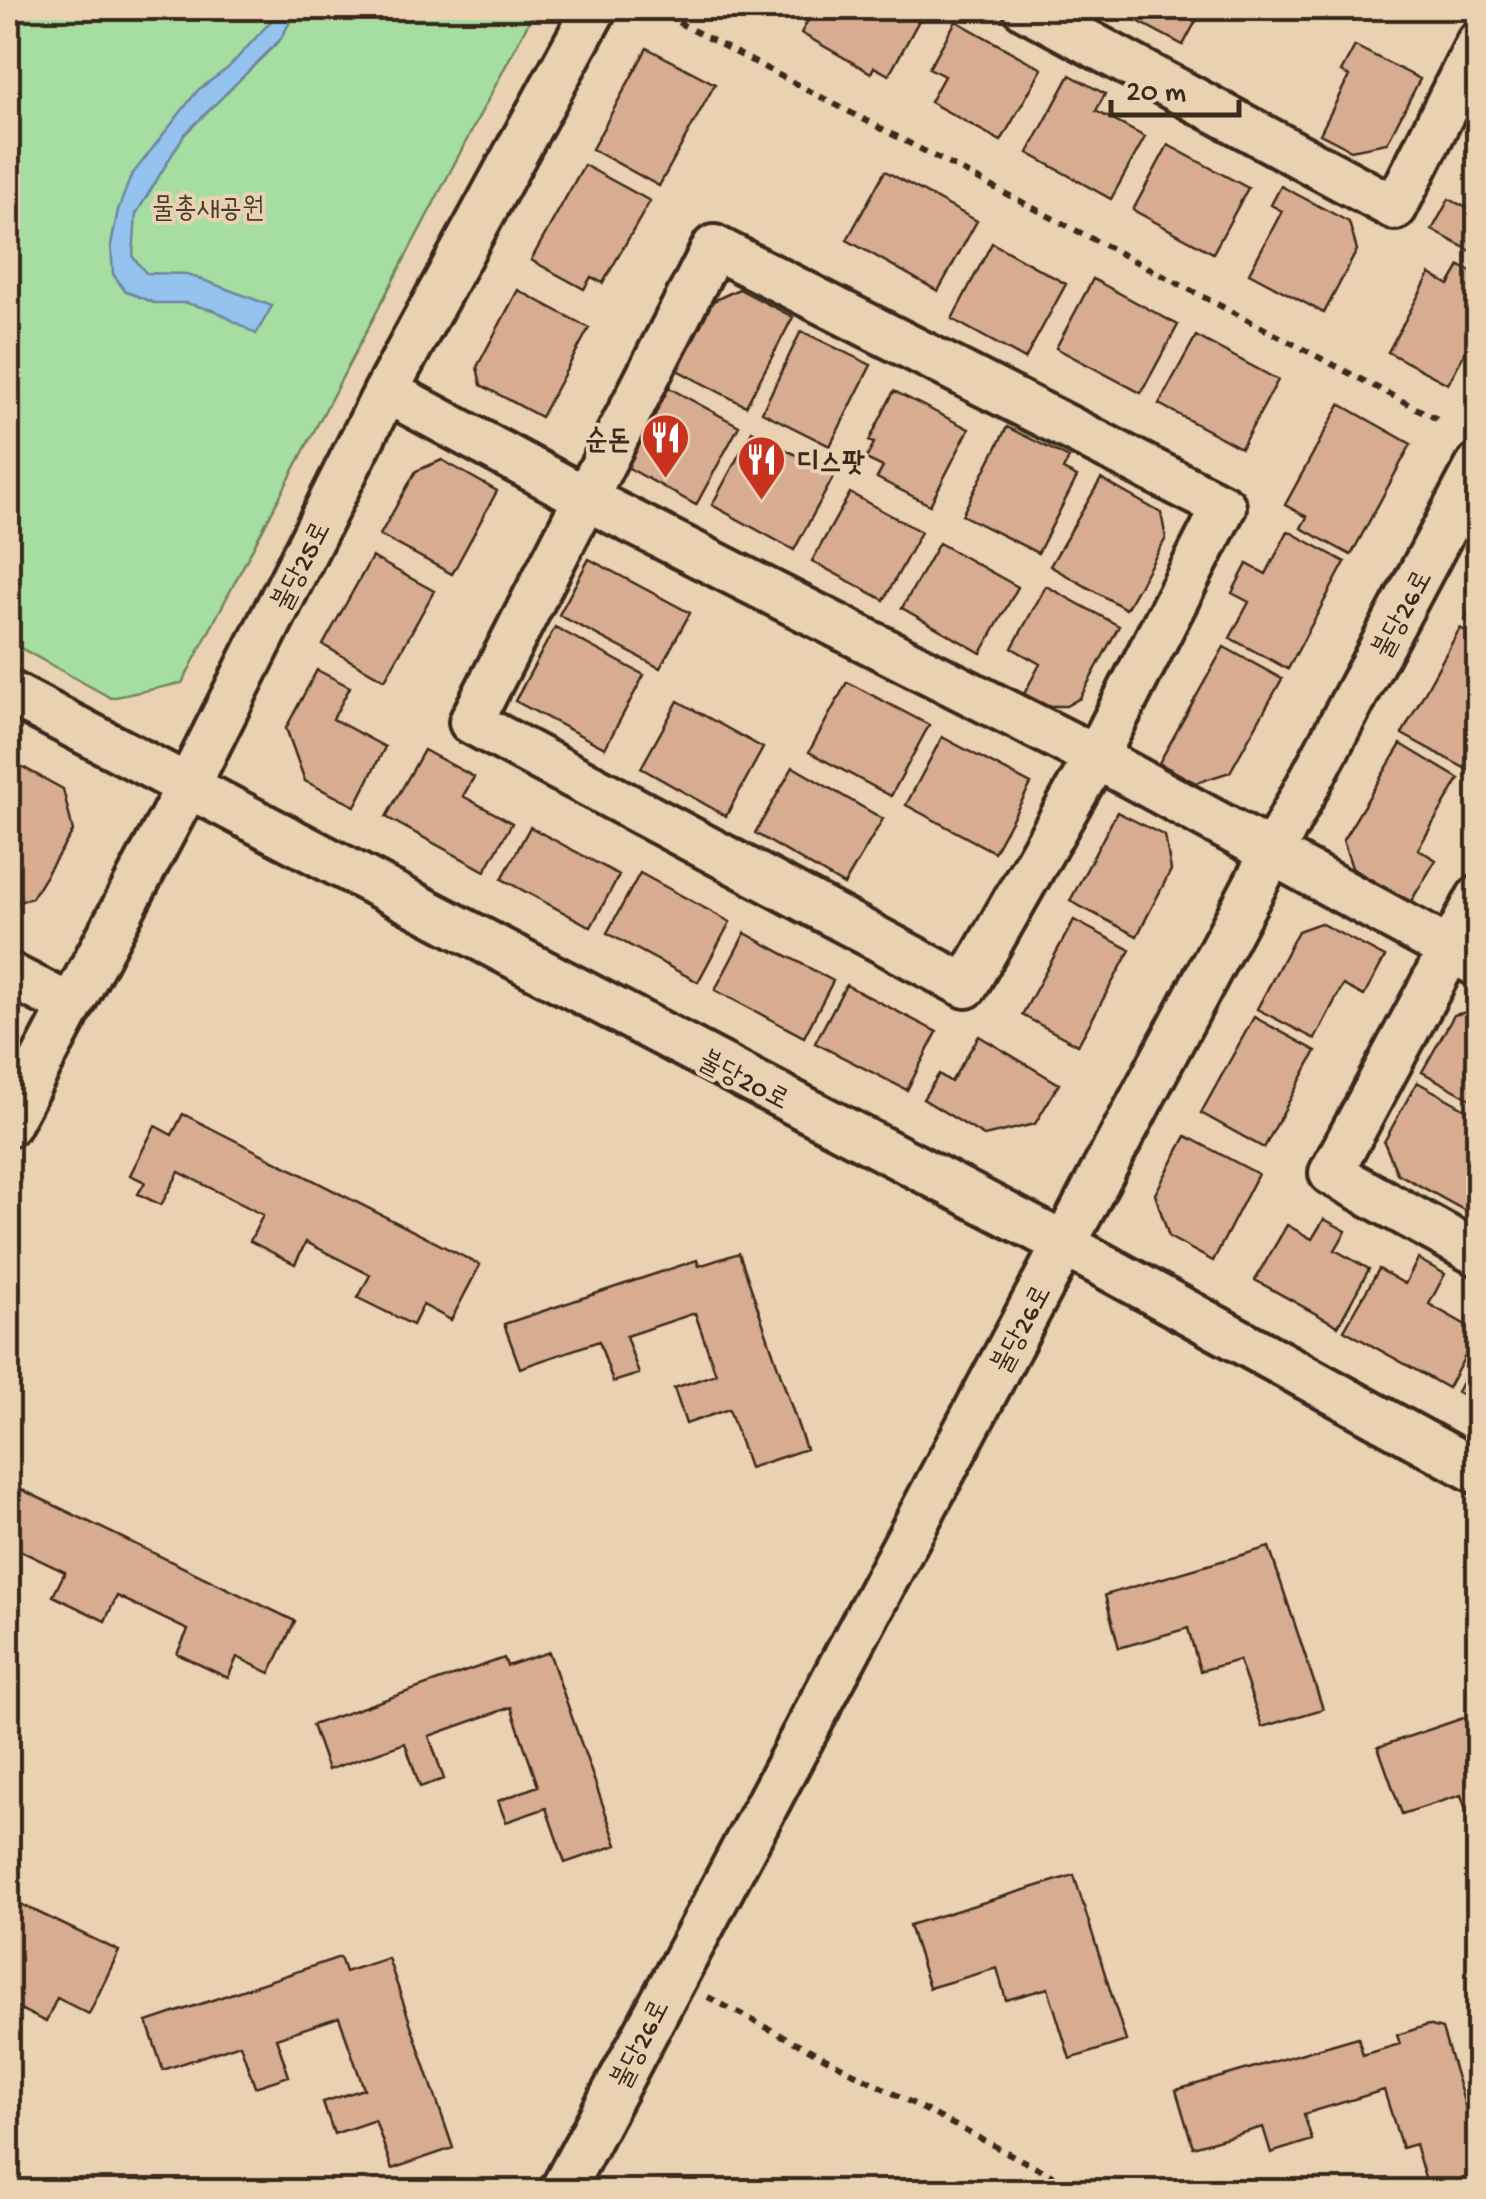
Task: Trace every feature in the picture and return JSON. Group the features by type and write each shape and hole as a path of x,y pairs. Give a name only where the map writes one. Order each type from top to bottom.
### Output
{"street":[{"name":"불당25로","path":"8,1126 187,788 386,391 595,8"},
{"path":"1025,8 1395,208 1478,42"},
{"path":"714,246 1224,507 1096,757 966,986 471,722 585,498 714,246"},
{"path":"386,391 585,498 1096,757 1464,958"},
{"name":"불당26로","path":"561,2192 1478,465"},
{"name":"불당20로","path":"8,692 1064,1244 1478,1472"},
{"path":"1478,898 1464,958 1331,1174 1478,1254"},
{"path":"8,974 70,1005"}],"path":[{"path":"664,15 1437,420"},
{"path":"672,1978 1083,2192"}],"green space":[{"name":"물총새공원","path":"8,8 536,8 182,683 111,698 8,641"}],"water":[{"path":"283,8 301,8 280,40 184,135 136,214 133,257 146,273 187,274 272,306 256,334 216,311 186,303 154,303 125,291 113,274 111,245 118,210 131,176 198,90 228,68"}],"building":[{"path":"815,8 912,8 923,13 889,75 874,67 871,73 801,33"},
{"path":"1113,8 1203,8 1183,45"},
{"path":"956,21 1042,69 1001,141 930,102 944,76 929,68"},
{"path":"1355,46 1420,79 1387,143 1351,150 1320,134 1349,76 1341,72"},
{"path":"647,48 715,84 659,186 592,149"},
{"path":"1070,75 1105,94 1096,111 1145,137 1111,199 1028,153"},
{"path":"1168,145 1248,188 1213,253 1133,210"},
{"path":"584,165 650,201 603,283 591,277 584,289 531,260"},
{"path":"885,171 977,221 938,291 847,240"},
{"path":"1281,186 1349,222 1357,250 1324,313 1249,273 1282,211 1271,205"},
{"path":"1449,199 1475,212 1478,206 1478,255 1432,230"},
{"path":"992,243 1066,284 1025,359 952,319"},
{"path":"1460,266 1478,276 1478,328 1448,384 1388,352 1430,274 1449,285"},
{"path":"1093,279 1178,325 1141,393 1056,348"},
{"path":"739,289 793,317 746,406 677,370 713,301"},
{"path":"518,290 589,328 541,417 481,385 477,367"},
{"path":"801,331 871,365 830,446 762,412"},
{"path":"1196,336 1278,380 1241,448 1159,404"},
{"path":"651,378 739,426 696,505 627,467 619,438"},
{"path":"894,391 969,429 930,505 877,478 883,467 866,459 874,443 869,441"},
{"path":"1340,404 1411,444 1351,555 1301,528 1307,517 1285,505"},
{"path":"1007,427 1069,458 1063,470 1077,477 1038,553 962,515"},
{"path":"752,431 834,476 794,550 712,505"},
{"path":"442,460 497,491 452,574 380,535 416,471"},
{"path":"1101,479 1161,513 1166,538 1126,609 1050,566"},
{"path":"850,493 921,532 884,600 812,561"},
{"path":"1288,531 1345,562 1288,669 1230,638 1249,602 1232,593 1247,564 1266,574"},
{"path":"939,543 1018,587 981,653 902,608"},
{"path":"372,557 434,591 385,680 323,645"},
{"path":"589,559 690,613 660,668 559,615"},
{"path":"1046,586 1119,626 1080,698 1066,706 1047,706 1024,694 1040,664 1012,648"},
{"path":"1478,595 1478,627 1465,620"},
{"path":"555,627 644,675 605,748 515,701"},
{"path":"1460,628 1478,638 1478,750 1468,770 1402,734"},
{"path":"1224,647 1282,679 1230,772 1196,783 1159,763"},
{"path":"317,670 350,687 333,719 385,747 355,806 305,781 286,728"},
{"path":"847,682 929,725 891,796 809,752"},
{"path":"678,701 763,748 726,816 641,768"},
{"path":"942,737 1031,784 994,852 906,805"},
{"path":"1401,744 1459,779 1418,849 1436,860 1410,903 1352,868 1343,840"},
{"path":"424,750 474,777 463,796 512,823 485,871 386,817"},
{"path":"8,759 63,789 73,831 32,898 8,905"},
{"path":"793,767 883,819 844,885 755,833"},
{"path":"1117,812 1165,836 1171,870 1137,936 1070,901"},
{"path":"530,827 619,875 591,927 502,879"},
{"path":"640,873 730,922 698,982 607,933"},
{"path":"1074,920 1130,950 1078,1045 1022,1015"},
{"path":"1320,923 1385,957 1364,996 1343,985 1315,1039 1257,1009 1298,931"},
{"path":"745,933 833,981 804,1037 715,990"},
{"path":"846,985 937,1032 907,1090 815,1043"},
{"path":"1478,1009 1478,1103 1422,1072 1454,1015"},
{"path":"1254,1017 1316,1051 1264,1148 1201,1113"},
{"path":"979,1036 1059,1084 1035,1124 984,1136 923,1099 939,1074 951,1082"},
{"path":"1417,1082 1478,1116 1478,1206 1473,1215 1397,1173 1384,1142"},
{"path":"183,1114 480,1265 451,1320 423,1305 413,1325 358,1298 370,1275 306,1242 295,1264 250,1241 263,1215 179,1172 161,1205 138,1194 145,1182 130,1175 155,1126 172,1135"},
{"path":"1186,1136 1258,1174 1213,1261 1169,1237 1155,1194"},
{"path":"1324,1219 1346,1231 1335,1250 1369,1269 1338,1326 1255,1280 1287,1225 1312,1239"},
{"path":"739,1253 806,1449 749,1468 729,1409 686,1424 674,1388 716,1374 695,1313 626,1336 639,1374 613,1382 599,1341 520,1368 504,1324 697,1260 699,1266"},
{"path":"1418,1259 1445,1274 1429,1304 1478,1332 1448,1388 1344,1330 1379,1269 1405,1284"},
{"path":"1478,1352 1478,1403 1457,1392"},
{"path":"8,1483 295,1621 270,1673 237,1657 228,1678 177,1654 188,1630 117,1596 105,1621 53,1596 65,1572 8,1545"},
{"path":"1269,1547 1323,1709 1262,1727 1239,1660 1200,1671 1188,1628 1119,1648 1105,1595"},
{"path":"549,1652 617,1845 565,1863 546,1808 506,1822 498,1801 538,1786 511,1707 429,1736 444,1779 420,1787 405,1743 328,1770 312,1725 504,1658 507,1666"},
{"path":"1478,1713 1478,1818 1470,1821 1461,1795 1402,1814 1378,1747"},
{"path":"1074,1875 1126,2041 1070,2059 1048,1988 1006,2000 997,1968 929,1988 909,1925"},
{"path":"8,1898 119,1951 89,2014 57,1998 46,2022 8,2003"},
{"path":"340,1957 345,1972 388,1958 453,2148 392,2169 375,2120 334,2134 323,2102 364,2089 339,2017 276,2038 289,2076 255,2087 240,2044 163,2070 147,2022"},
{"path":"1428,2025 1442,2029 1478,2148 1478,2192 1429,2192 1415,2144 1402,2148 1384,2090 1304,2114 1312,2140 1271,2153 1263,2127 1193,2147 1176,2090 1358,2037 1363,2055 1400,2044 1397,2035"}],"place":[{"name":"순돈","path":"665,480"},
{"name":"디스팟","path":"762,502"}]}
